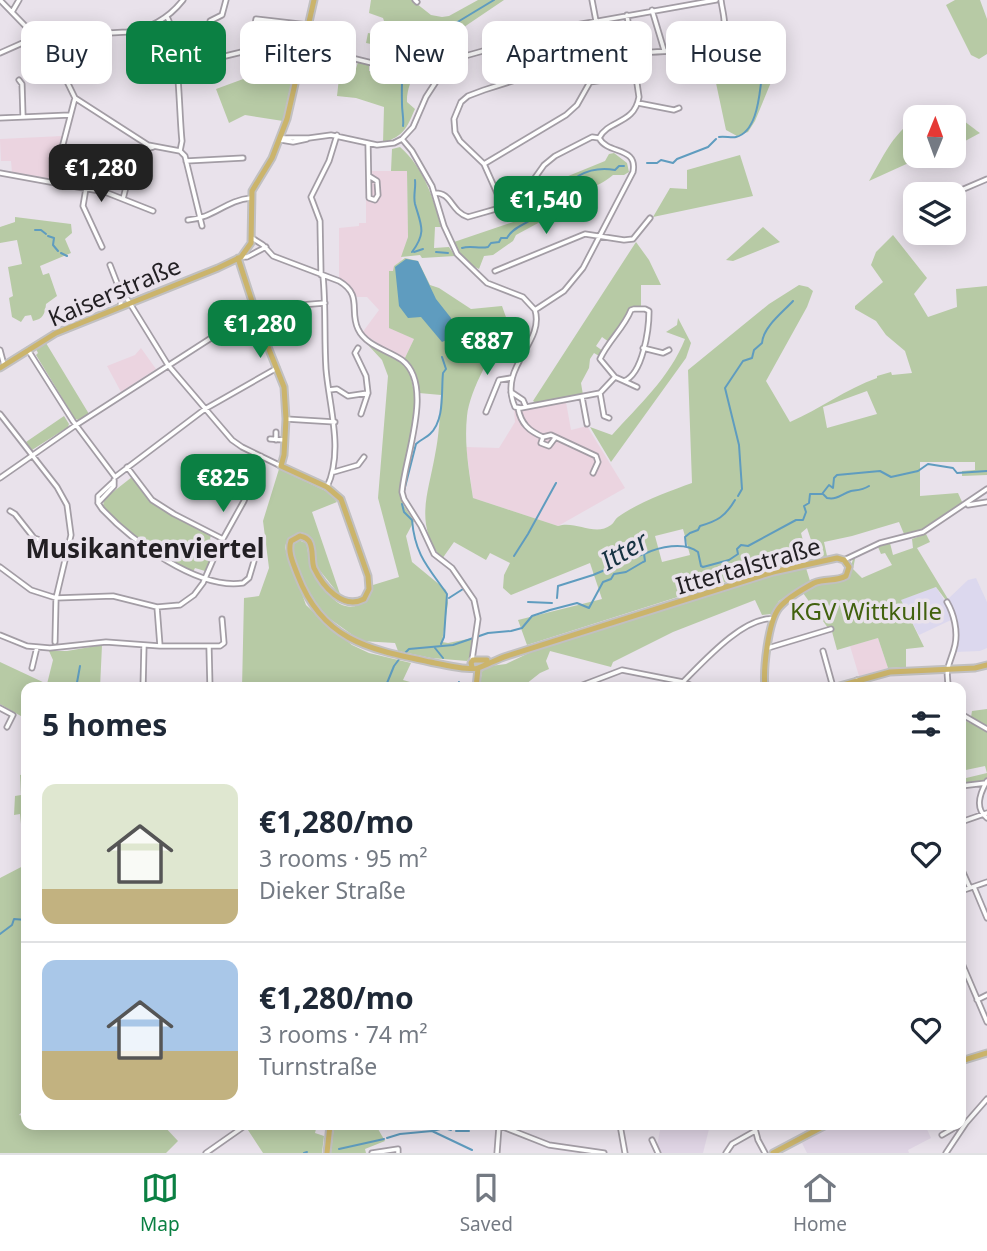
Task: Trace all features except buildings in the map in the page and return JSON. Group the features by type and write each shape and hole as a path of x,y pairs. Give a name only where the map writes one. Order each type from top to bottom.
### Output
{"main road":[{"path":"309,21 314,0"},
{"path":"294,84 284,129 271,160 255,183 251,198 252,238 240,258 254,307 284,387 286,419 281,466 327,486"},
{"name":"Kaiserstraße","path":"2,366 56,333 240,258"},
{"name":"Ittertalstraße","path":"327,486 341,499 368,576 369,589 360,601 351,603 340,599 314,567 309,541 300,536 291,541 289,547 310,603 342,632 365,647 441,664 475,664 507,656 773,572 837,558 844,560"},
{"path":"765,682 773,618 785,602 808,587 820,581 846,576 849,567 844,560"},
{"path":"475,664 475,682"},
{"path":"850,682 890,672 987,665"},
{"path":"966,1060 987,1054"},
{"path":"327,1153 329,1130"},
{"path":"773,1153 817,1130"}],"street":[{"path":"12,12 19,0"},
{"path":"158,21 167,17 183,0"},
{"path":"210,21 222,15 226,0"},
{"path":"592,0 596,21 718,0 724,27 720,38 707,46 652,51"},
{"path":"1,2 21,21"},
{"path":"652,10 664,50"},
{"path":"627,15 628,21"},
{"path":"167,17 170,21"},
{"path":"256,21 277,21"},
{"path":"0,53 21,44"},
{"path":"280,139 337,135 368,144 383,145 402,139 413,127 439,76 457,61 482,51"},
{"path":"19,79 22,84 23,117"},
{"path":"68,84 75,98 150,146 180,151"},
{"path":"177,84 182,141 180,151 186,161 202,226"},
{"path":"500,207 501,202 484,164 460,141 455,132 456,113 461,102 468,96 504,84"},
{"path":"484,164 566,115 577,104 589,84"},
{"path":"599,138 603,132 629,117 638,103 637,84"},
{"path":"65,184 62,148 75,98"},
{"path":"638,103 674,110 678,108"},
{"path":"0,118 70,115"},
{"path":"284,129 294,138"},
{"path":"327,486 334,472 335,422 326,372 321,227 311,201 337,135"},
{"path":"434,193 440,192 446,196 456,212 475,217 517,203 544,165 555,156 592,137 599,138 605,146 630,156 635,166 634,172 574,281 555,298 535,310"},
{"path":"280,139 300,141 309,138"},
{"path":"402,139 421,165 434,193 450,242 464,263 487,283 523,297 535,310 535,328 517,361 511,378 511,392 513,404 518,408 524,425 543,438"},
{"path":"368,144 369,198 375,200 378,195 377,181 369,176"},
{"path":"62,148 147,150 150,146"},
{"path":"123,199 135,150"},
{"path":"186,161 243,158"},
{"path":"0,173 86,188 152,211"},
{"path":"966,188 987,179"},
{"path":"86,188 83,206 102,247"},
{"path":"188,220 202,219 234,202 251,198"},
{"path":"495,271 584,233 633,239 650,218"},
{"path":"252,238 273,256 339,281 355,300 357,328 368,341 402,360 413,378 416,416 402,487 404,499 434,554 452,568 471,595 478,619 475,664"},
{"name":"Kaiserstraße","path":"240,258 265,247"},
{"path":"110,265 120,291 168,365 205,409 239,446 281,466"},
{"path":"120,291 120,307"},
{"path":"0,478 254,307 325,303"},
{"path":"624,381 630,379 638,367 649,328 649,312 645,309 631,310 626,323 600,359 615,377 637,387"},
{"path":"358,348 355,353 366,376 368,393 361,414"},
{"path":"643,348 663,353 669,350"},
{"path":"0,350 2,366"},
{"path":"28,350 76,425 115,479"},
{"path":"257,551 249,578 243,583 220,584 162,557 113,520 98,503 113,488 115,479 127,467 205,409 277,368"},
{"path":"518,408 600,393 615,377"},
{"path":"486,412 499,380 511,378"},
{"path":"330,390 337,389 348,396 368,393"},
{"path":"511,392 523,400 526,407"},
{"path":"600,393 604,416 609,418"},
{"path":"582,397 587,424"},
{"path":"0,414 57,487 67,505 71,527 56,598 55,642 59,648"},
{"path":"286,419 335,422"},
{"path":"276,432 276,440"},
{"path":"543,438 551,435 596,456 598,462 593,473"},
{"path":"543,438 541,443 549,446 556,437"},
{"path":"270,439 285,440"},
{"path":"0,567 31,590 56,598 113,596 157,607 171,607 188,600 205,579 244,501 261,456"},
{"path":"334,472 358,465 364,457"},
{"path":"127,467 152,500 183,520 223,539"},
{"name":"Ittertalstraße","path":"844,560 880,543 923,532 987,489"},
{"path":"966,505 987,502"},
{"path":"10,511 34,538 68,549"},
{"path":"947,602 954,617 955,640 947,668 948,682"},
{"path":"157,607 160,646"},
{"path":"589,682 616,670 628,670 683,682 730,637 762,618 773,618"},
{"path":"0,635 17,643 50,648 106,642 209,647 224,643 222,619"},
{"path":"768,648 831,629"},
{"path":"50,648 55,642"},
{"path":"143,682 144,645"},
{"path":"32,668 37,647"},
{"path":"209,647 209,682"},
{"path":"822,651 831,682"},
{"path":"0,708 13,715 7,727"},
{"path":"966,717 987,729"},
{"path":"966,785 986,782"},
{"path":"966,821 985,815 979,798 986,782"},
{"path":"966,877 987,918"},
{"path":"966,890 987,881"},
{"path":"966,973 987,1022"},
{"path":"977,1000 987,995"},
{"path":"966,1120 987,1098"},
{"path":"206,1153 240,1130"},
{"path":"497,1153 499,1130"},
{"path":"510,1130 549,1145 604,1153"},
{"path":"621,1130 625,1153"},
{"path":"726,1153 732,1144 752,1130"},
{"path":"756,1130 765,1153"},
{"path":"942,1135 951,1130"},
{"path":"946,1153 959,1130"},
{"path":"652,1140 658,1153"},
{"path":"372,1153 398,1151"}],"shaded area":[{"path":"62,136 60,180 12,172 11,161 1,161 0,139"},
{"path":"366,171 407,171 408,237 401,261 394,266 392,328 414,339 404,360 362,333 379,310 367,297 357,297 349,285 339,278 339,228 366,223"},
{"path":"141,348 156,369 121,392 107,366 135,355"},
{"path":"566,402 571,430 587,426 625,488 558,526 473,498 466,447 499,448 515,422 514,410"},
{"path":"976,578 987,602 987,648 980,651 955,652 958,637 955,614 948,599 968,580"},
{"path":"936,587 951,611 951,620 919,635 900,600"},
{"path":"878,638 888,668 859,676 850,646"},
{"path":"660,1130 709,1130 703,1153 660,1153 657,1146"},
{"path":"825,1130 927,1130 931,1138 908,1150 909,1153 807,1153 802,1143"}],"green space":[{"path":"371,0 412,0 431,15 442,17 478,0 504,0 468,24 468,21 384,21 383,18 369,13"},
{"path":"955,0 980,0 987,19 987,54 979,59 971,55 946,5"},
{"path":"370,33 370,44 366,43"},
{"path":"358,62 369,64 370,84 410,84 407,102 415,109 409,122 400,134 383,143 384,107 356,98 337,96 338,84 356,84"},
{"path":"240,80 240,84 291,84 283,121 245,115 229,123 216,89"},
{"path":"716,84 770,84 748,132 737,136 726,130"},
{"path":"966,123 980,133 966,141"},
{"path":"903,129 903,166 869,181 884,155"},
{"path":"400,147 415,164 435,205 441,227 435,227 434,248 449,247 455,256 401,257 408,237 407,171 391,171 392,149"},
{"path":"614,153 627,163 629,172 613,175 593,187 567,191 562,207 553,215 516,235 513,241 493,255 484,256 479,269 458,251 454,242 522,219 542,202 549,206 558,202 558,196 552,191 556,181 605,161 609,154"},
{"path":"740,155 753,196 653,217 670,188 687,189 687,170"},
{"path":"15,217 71,224 72,233 65,239 71,253 40,266 43,275 49,273 57,296 46,304 41,317 33,321 31,315 25,316 21,322 12,317 9,298 13,296 8,267 22,264 17,240 0,243 0,227 15,222"},
{"path":"763,227 780,242 733,261 726,260"},
{"path":"893,235 927,278 914,294 928,317 957,307 956,289 987,286 987,475 962,476 962,471 975,470 975,462 920,462 920,496 958,493 963,504 923,530 904,534 899,522 824,542 827,556 817,558 807,528 801,533 808,560 769,568 527,645 518,620 602,599 590,563 511,595 503,588 504,575 510,563 490,553 486,560 454,542 442,559 433,546 428,534 425,509 437,440 441,395 419,393 414,375 404,360 414,339 389,328 389,271 393,271 394,266 405,258 418,261 430,285 471,309 502,306 507,320 511,323 484,368 469,405 466,426 473,498 558,526 598,529 611,525 618,517 644,502 692,483 688,370 769,304 799,285 813,291 766,381 790,422 877,376 891,372 892,375 912,373 905,351 886,335 876,321 855,309 855,306 883,282 871,265 876,252","holes":["867,391 877,414 827,428 823,407","683,529 690,555 662,562 655,536"]},
{"path":"636,242 649,260 661,285 641,285 641,307 630,307 609,342 602,337 596,346 603,351 599,356 594,353 581,383 583,395 537,404 533,401"},
{"path":"678,318 691,343 686,358 611,462 590,427 612,435 653,390 671,366 685,339 666,332 677,325"},
{"path":"46,343 89,414 79,420 75,419 36,355 36,349"},
{"path":"368,345 404,364 410,374 414,392 414,419 399,490 404,506 414,521 406,536 412,562 446,590 448,603 442,642 473,638 471,655 467,661 431,658 398,651 395,643 361,641 323,614 308,594 294,555 294,543 298,540 306,543 311,567 317,579 333,599 346,606 361,604 369,596 373,585 399,577 378,498 388,376 382,360"},
{"path":"64,416 68,427 32,450 26,442"},
{"path":"279,469 330,493 337,502 312,512 341,597 317,567 311,538 298,534 286,543 285,548 306,605 352,645 369,653 411,663 403,680 410,682 242,682 244,598 259,596 269,568 263,521"},
{"path":"132,477 150,500 211,535 210,539 217,545 205,571 195,568 193,572 156,551 123,527 103,507 104,499"},
{"name":"KGV Wittkulle","path":"926,534 930,542 917,548 948,599 945,599 936,587 901,600 924,647 906,649 906,667 888,668 878,638 837,650 831,628 828,628 803,593 822,583 849,577 853,558 853,569 862,578 892,565 878,547 890,543 893,555 913,548 912,539"},
{"path":"806,568 810,581 779,601 771,614 762,615 755,600 673,632 613,662 611,667 550,651 546,661 549,669 529,682 480,682 483,667 506,664 531,652 778,574"},
{"path":"102,645 100,682 48,682 53,660 49,651"},
{"path":"0,662 43,682 21,682 21,716 0,704"},
{"path":"987,709 987,773 985,766 966,770 966,721 972,724 979,722 971,717 972,711"},
{"path":"987,773 986,781 966,783 966,778"},
{"path":"21,795 21,824 20,814 14,815 15,796"},
{"path":"21,867 21,1130 168,1130 178,1141 166,1153 0,1153 0,878"},
{"path":"248,1130 316,1130 315,1133 324,1136 322,1153 263,1153"},
{"path":"334,1130 379,1130 385,1141 365,1149 366,1153 331,1153"}],"water":[{"path":"406,259 418,261 436,299 451,318 458,335 442,342 421,317 408,318 399,306 395,267"}],"waterway":[{"path":"459,21 494,0"},
{"path":"402,84 403,126"},
{"path":"719,137 736,137 748,129 755,114 761,84"},
{"path":"647,163 661,160 673,163 708,147 716,139"},
{"path":"462,248 488,247 491,243 499,242 501,238 507,238 578,176 589,171 615,170 624,166"},
{"path":"412,252 421,234 421,223 414,201 415,180"},
{"path":"35,230 46,234"},
{"path":"48,236 54,238 53,245 58,251"},
{"path":"414,252 423,249"},
{"path":"436,252 448,253"},
{"path":"61,253 67,256"},
{"path":"738,496 742,489 739,445 725,388 743,361 752,358 754,350 762,343 770,326 793,301"},
{"path":"404,491 416,444 430,434 438,421 443,373 446,369 442,357"},
{"name":"Itter","path":"404,654 409,649 453,645 488,633 522,628 532,616 577,603 589,608 603,582 611,579 614,574 626,572 645,561 644,554 657,549 671,546 692,549 698,552 703,567 729,560 738,554 737,549 741,545 748,546 796,520 803,520 806,512 804,506 809,503 810,494 822,494 829,485 833,488 837,475 880,471 891,477 918,471 928,464 953,468 957,473 987,471"},
{"path":"514,556 556,483"},
{"path":"823,494 827,498 834,498 869,486"},
{"path":"686,546 685,537 700,526 720,518 735,500"},
{"path":"402,504 404,512 412,520 419,552 447,594 444,637 441,644"},
{"path":"557,598 558,586 643,554"},
{"path":"449,598 463,589"},
{"path":"528,602 552,603"},
{"path":"435,648 443,658"},
{"name":"Itter","path":"387,682 400,658"},
{"path":"77,682 80,666"},
{"name":"Itter","path":"0,934 12,925 14,919 21,920"},
{"path":"387,1138 432,1131 472,1150"},
{"path":"456,1131 469,1131"},
{"path":"339,1149 384,1139"}],"district":[{"name":"Musikantenviertel","path":"145,548"}]}
